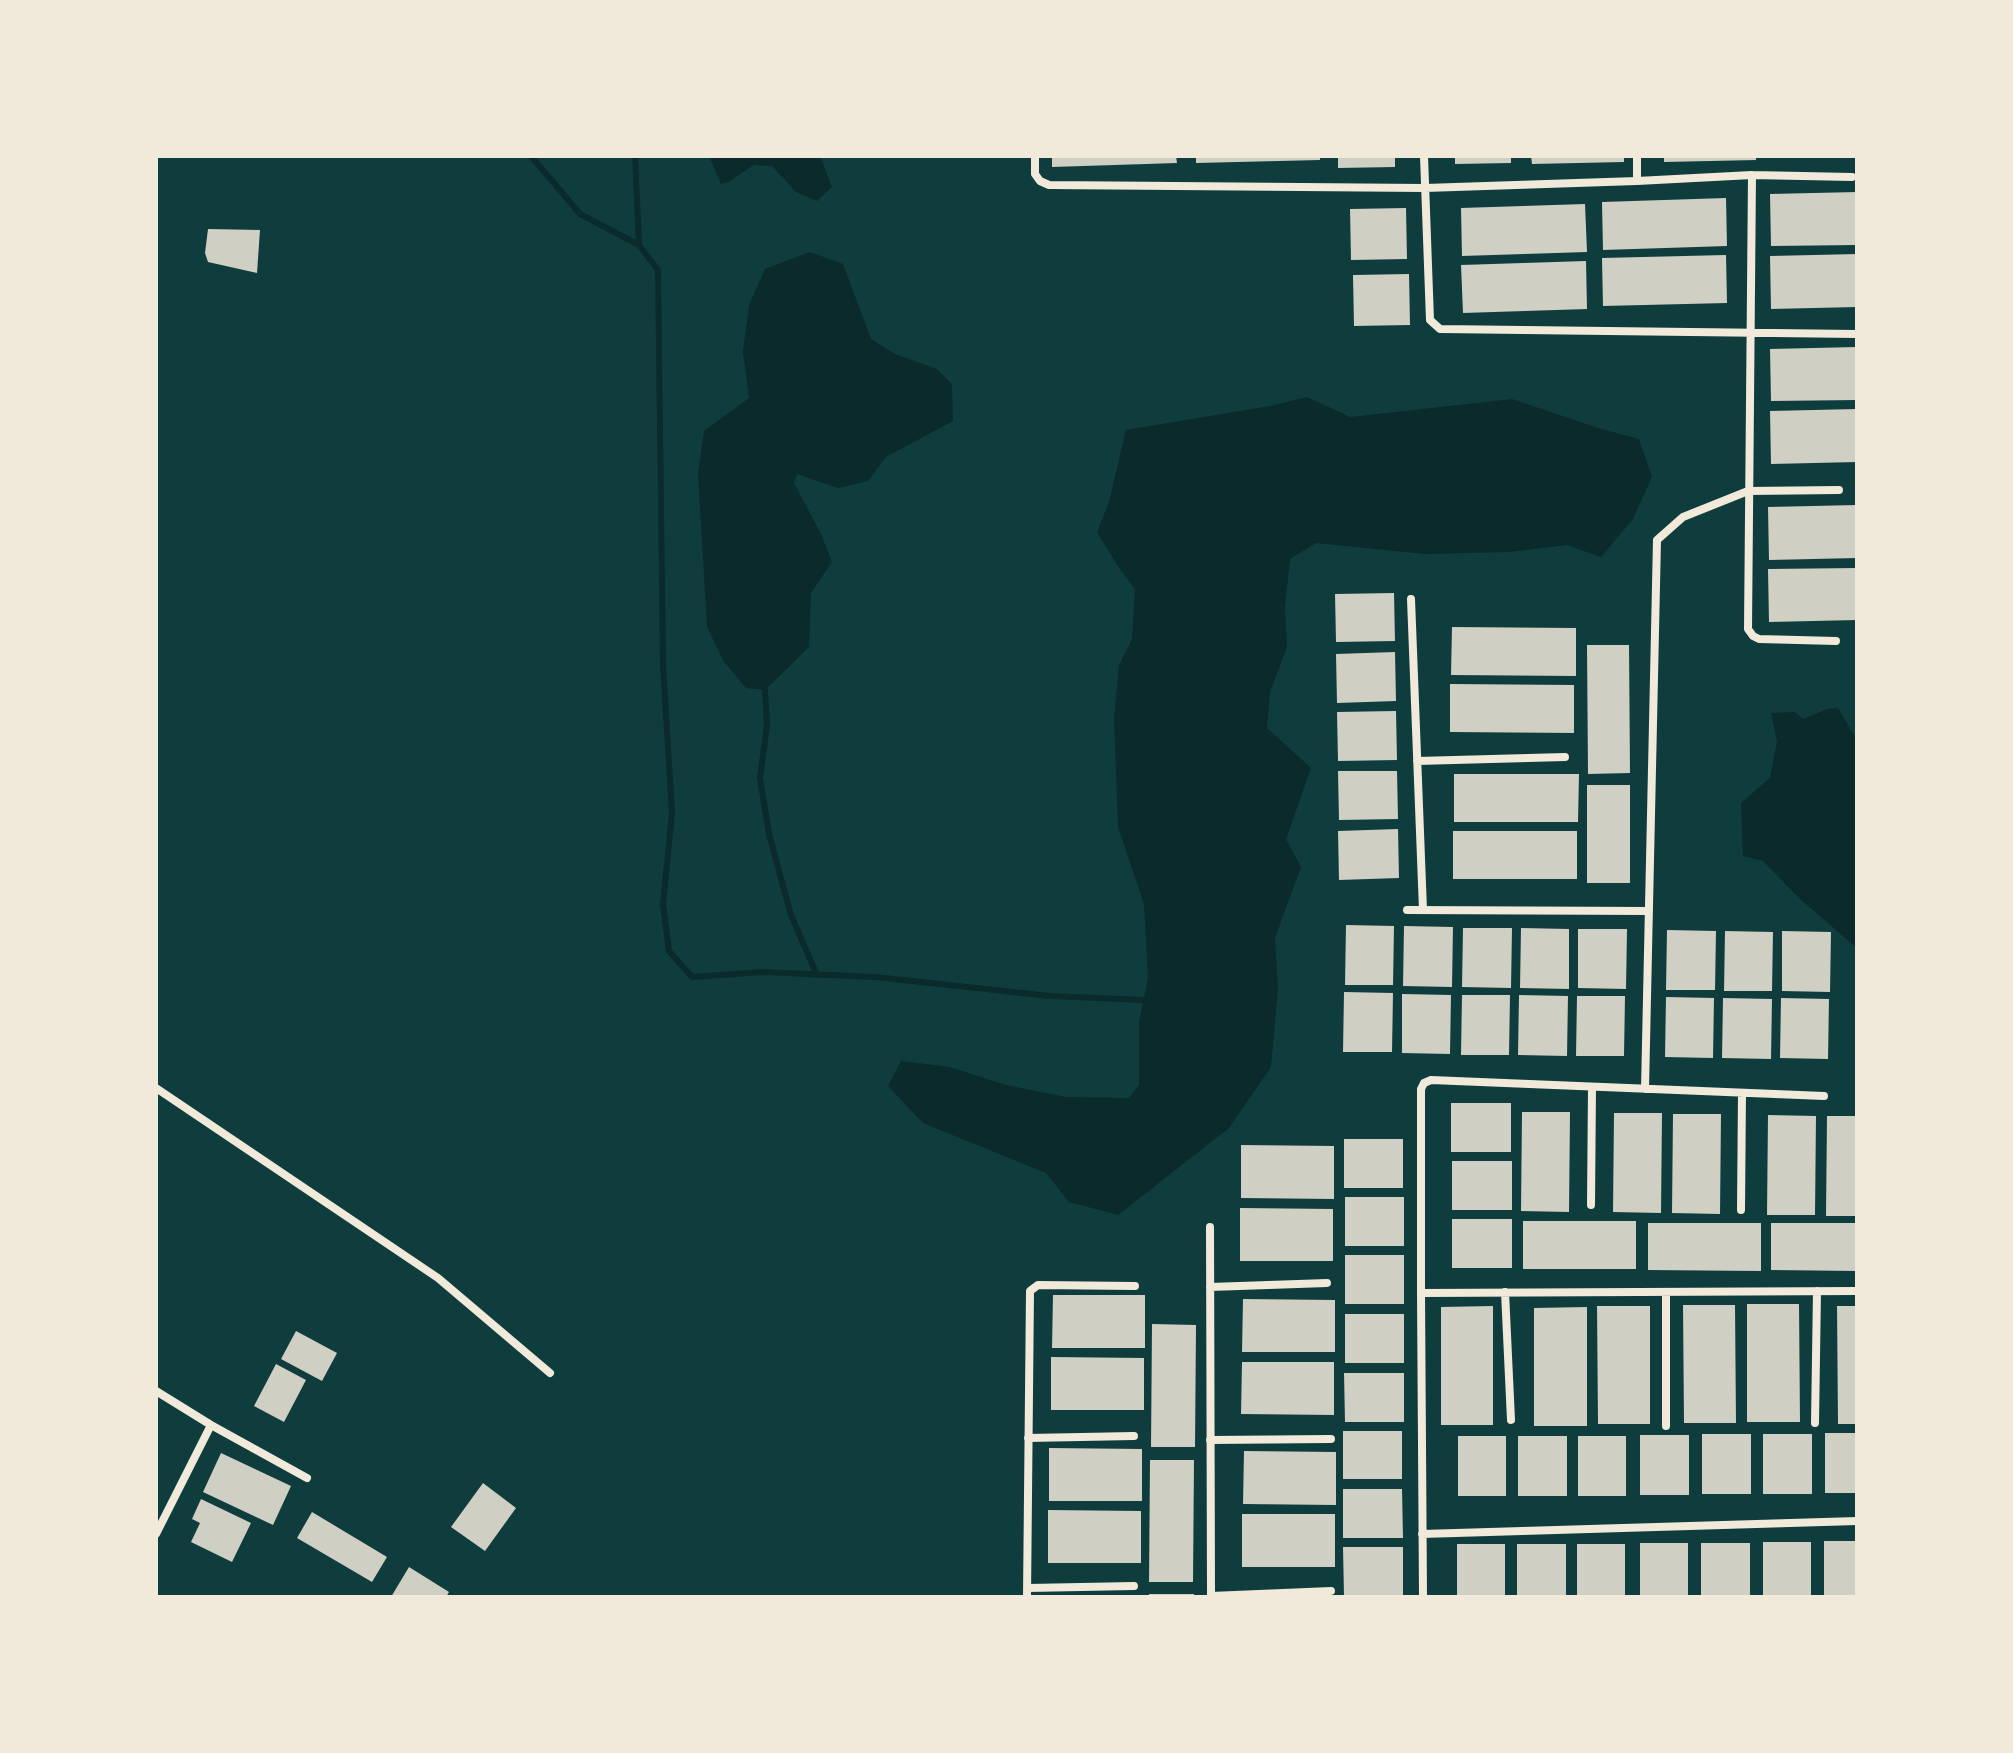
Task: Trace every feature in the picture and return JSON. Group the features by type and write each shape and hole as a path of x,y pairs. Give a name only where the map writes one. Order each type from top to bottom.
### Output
{"street":[{"path":"1035,156 1035,174 1040,181 1049,185 1425,188 1752,175 1852,177"},
{"path":"1424,156 1430,320 1440,329 1857,334"},
{"path":"1637,156 1637,181"},
{"path":"1752,175 1748,629 1759,639 1836,641"},
{"path":"1645,1089 1657,540 1683,517 1748,491 1839,490"},
{"path":"1411,599 1423,910"},
{"path":"1417,761 1565,757"},
{"path":"1407,910 1648,911"},
{"path":"1423,1597 1421,1089 1424,1083 1431,1080 1824,1096"},
{"path":"1591,1205 1592,1087"},
{"path":"156,1088 438,1278 550,1373"},
{"path":"1741,1210 1742,1093"},
{"path":"1210,1227 1211,1596 1331,1591"},
{"path":"1210,1287 1327,1283"},
{"path":"1134,1586 1028,1592 1028,1438 1030,1291 1033,1287 1135,1286"},
{"path":"1815,1423 1817,1291"},
{"path":"1421,1293 1857,1291"},
{"path":"1505,1292 1511,1420"},
{"path":"1666,1292 1666,1426"},
{"path":"156,1391 307,1478"},
{"path":"156,1534 211,1425"},
{"path":"1028,1438 1134,1436"},
{"path":"1210,1440 1331,1439"},
{"path":"1422,1534 1857,1521"}],"water":[{"path":"709,156 820,156 832,187 817,201 796,192 772,166 754,165 721,184"},
{"path":"810,252 843,264 871,339 895,354 937,369 952,384 953,421 886,457 868,481 838,488 797,474 794,483 832,562 811,593 809,647 765,690 746,688 724,662 707,627 698,474 704,431 749,398 743,352 749,305 765,269"},
{"path":"1307,397 1350,417 1512,399 1639,439 1652,477 1633,519 1601,557 1567,545 1509,552 1425,554 1316,543 1290,559 1285,607 1287,647 1270,692 1267,728 1311,768 1286,839 1301,867 1275,938 1278,989 1271,1067 1229,1128 1118,1215 1069,1202 1046,1173 923,1123 888,1086 901,1061 950,1067 1006,1085 1066,1097 1129,1098 1139,1085 1139,1022 1148,978 1144,904 1118,827 1114,719 1119,665 1132,639 1135,589 1097,532 1109,502 1126,430"},
{"path":"1838,708 1857,740 1857,948 1800,899 1763,861 1743,856 1741,803 1770,778 1777,741 1771,713 1795,712 1803,719"}],"building":[{"path":"1052,156 1176,156 1177,163 1052,167"},
{"path":"1196,156 1320,156 1320,160 1196,163"},
{"path":"1338,156 1395,156 1395,167 1338,168"},
{"path":"1455,156 1511,156 1511,163 1455,164"},
{"path":"1531,156 1624,156 1624,162 1532,164"},
{"path":"1664,156 1756,156 1756,160 1664,162"},
{"path":"1857,192 1857,245 1771,246 1770,194"},
{"path":"1726,198 1727,246 1603,250 1602,202"},
{"path":"1585,204 1587,252 1462,256 1461,208"},
{"path":"1406,208 1407,259 1351,260 1350,209"},
{"path":"208,229 260,230 257,273 208,262 205,253"},
{"path":"1857,254 1857,307 1771,309 1770,256"},
{"path":"1726,255 1727,303 1603,306 1602,258"},
{"path":"1586,261 1587,309 1463,313 1461,265"},
{"path":"1409,274 1410,325 1354,326 1353,275"},
{"path":"1857,347 1857,400 1771,401 1770,349"},
{"path":"1857,409 1857,462 1771,464 1770,411"},
{"path":"1857,505 1857,558 1769,560 1768,507"},
{"path":"1857,568 1857,620 1769,622 1768,569"},
{"path":"1394,593 1395,641 1336,642 1335,594"},
{"path":"1452,627 1576,628 1576,676 1451,675"},
{"path":"1587,645 1629,645 1630,773 1588,774"},
{"path":"1395,652 1396,701 1337,703 1336,654"},
{"path":"1450,684 1574,685 1574,733 1450,732"},
{"path":"1396,711 1397,760 1338,761 1337,712"},
{"path":"1338,771 1397,771 1398,819 1339,820"},
{"path":"1454,774 1579,774 1578,822 1454,822"},
{"path":"1587,785 1630,785 1630,883 1587,883"},
{"path":"1398,829 1399,878 1339,880 1338,831"},
{"path":"1453,831 1577,831 1577,879 1453,879"},
{"path":"1346,925 1394,926 1393,985 1345,985"},
{"path":"1404,926 1453,927 1452,987 1403,986"},
{"path":"1463,928 1512,928 1511,988 1462,987"},
{"path":"1521,928 1569,929 1569,989 1520,988"},
{"path":"1578,929 1627,929 1626,989 1578,988"},
{"path":"1667,930 1716,931 1715,990 1666,990"},
{"path":"1725,931 1773,932 1772,991 1724,991"},
{"path":"1782,931 1831,932 1830,992 1782,991"},
{"path":"1344,992 1393,993 1392,1052 1343,1052"},
{"path":"1402,994 1451,995 1450,1054 1402,1053"},
{"path":"1462,995 1510,995 1509,1055 1461,1055"},
{"path":"1519,995 1568,996 1567,1056 1518,1055"},
{"path":"1577,996 1625,996 1624,1056 1576,1056"},
{"path":"1666,997 1714,998 1713,1058 1665,1057"},
{"path":"1723,998 1772,999 1771,1059 1722,1058"},
{"path":"1781,998 1829,999 1828,1059 1780,1058"},
{"path":"1451,1103 1511,1103 1511,1152 1451,1152"},
{"path":"1522,1112 1570,1112 1569,1212 1521,1211"},
{"path":"1614,1113 1662,1113 1661,1213 1613,1212"},
{"path":"1673,1114 1721,1114 1720,1214 1672,1213"},
{"path":"1768,1115 1816,1116 1815,1215 1767,1215"},
{"path":"1827,1116 1857,1116 1857,1216 1826,1216"},
{"path":"1344,1139 1403,1139 1403,1188 1344,1188"},
{"path":"1241,1145 1334,1146 1334,1199 1241,1198"},
{"path":"1452,1161 1512,1161 1512,1210 1452,1210"},
{"path":"1345,1197 1404,1197 1404,1246 1345,1246"},
{"path":"1240,1208 1333,1209 1333,1261 1240,1261"},
{"path":"1452,1219 1512,1219 1512,1268 1452,1268"},
{"path":"1523,1221 1636,1221 1636,1269 1523,1269"},
{"path":"1648,1223 1761,1223 1761,1271 1648,1270"},
{"path":"1771,1223 1857,1223 1857,1271 1771,1270"},
{"path":"1345,1255 1404,1255 1404,1304 1345,1304"},
{"path":"1053,1295 1145,1295 1145,1348 1052,1348"},
{"path":"1243,1299 1335,1300 1335,1352 1242,1352"},
{"path":"1747,1304 1799,1304 1800,1422 1747,1422"},
{"path":"1683,1305 1735,1305 1736,1423 1684,1423"},
{"path":"1493,1306 1493,1425 1441,1425 1441,1307"},
{"path":"1597,1306 1650,1306 1650,1424 1598,1424"},
{"path":"1837,1306 1857,1306 1857,1424 1838,1424"},
{"path":"1587,1307 1587,1426 1534,1426 1534,1308"},
{"path":"1345,1314 1404,1314 1404,1363 1345,1363"},
{"path":"1152,1324 1196,1325 1195,1447 1151,1447"},
{"path":"296,1331 337,1353 322,1381 281,1359"},
{"path":"1051,1357 1144,1358 1144,1410 1051,1410"},
{"path":"1242,1362 1334,1362 1334,1415 1241,1414"},
{"path":"276,1364 306,1380 284,1422 254,1406"},
{"path":"1344,1373 1404,1373 1404,1422 1345,1422"},
{"path":"1343,1431 1402,1431 1402,1479 1343,1479"},
{"path":"1825,1433 1857,1433 1857,1493 1825,1493"},
{"path":"1702,1434 1751,1434 1751,1494 1702,1494"},
{"path":"1763,1434 1812,1434 1812,1494 1763,1494"},
{"path":"1640,1435 1689,1435 1689,1495 1640,1495"},
{"path":"1458,1436 1506,1436 1506,1496 1458,1496"},
{"path":"1518,1436 1567,1436 1567,1496 1518,1496"},
{"path":"1578,1436 1626,1436 1626,1496 1578,1496"},
{"path":"1049,1448 1142,1449 1142,1501 1049,1501"},
{"path":"1244,1451 1336,1452 1336,1505 1243,1504"},
{"path":"221,1453 291,1486 273,1525 203,1492"},
{"path":"1150,1460 1194,1460 1193,1582 1149,1582"},
{"path":"483,1483 516,1508 485,1551 451,1527"},
{"path":"1343,1489 1402,1489 1403,1538 1343,1538"},
{"path":"201,1499 251,1523 232,1562 191,1542 200,1523 192,1519"},
{"path":"1048,1510 1141,1511 1141,1563 1048,1563"},
{"path":"312,1512 387,1557 372,1582 297,1538"},
{"path":"1242,1514 1335,1514 1335,1567 1242,1567"},
{"path":"1824,1541 1857,1541 1857,1597 1824,1597"},
{"path":"1763,1542 1811,1542 1811,1597 1763,1597"},
{"path":"1640,1543 1688,1543 1688,1597 1640,1597"},
{"path":"1701,1543 1750,1543 1750,1597 1701,1597"},
{"path":"1457,1544 1505,1544 1505,1597 1457,1597"},
{"path":"1517,1544 1566,1544 1566,1597 1517,1597"},
{"path":"1577,1544 1625,1544 1625,1597 1577,1597"},
{"path":"1343,1547 1403,1547 1403,1596 1344,1596"},
{"path":"409,1567 449,1592 446,1597 391,1597"},
{"path":"1149,1594 1194,1594 1194,1597 1149,1597"}],"waterway":[{"path":"531,156 580,214 639,245 658,270 663,664 672,813 663,904 669,951 692,977 763,972 875,977 1050,996 1144,1000"},
{"path":"635,156 639,244"},
{"path":"765,690 767,725 760,778 769,834 791,915 817,975"}]}
